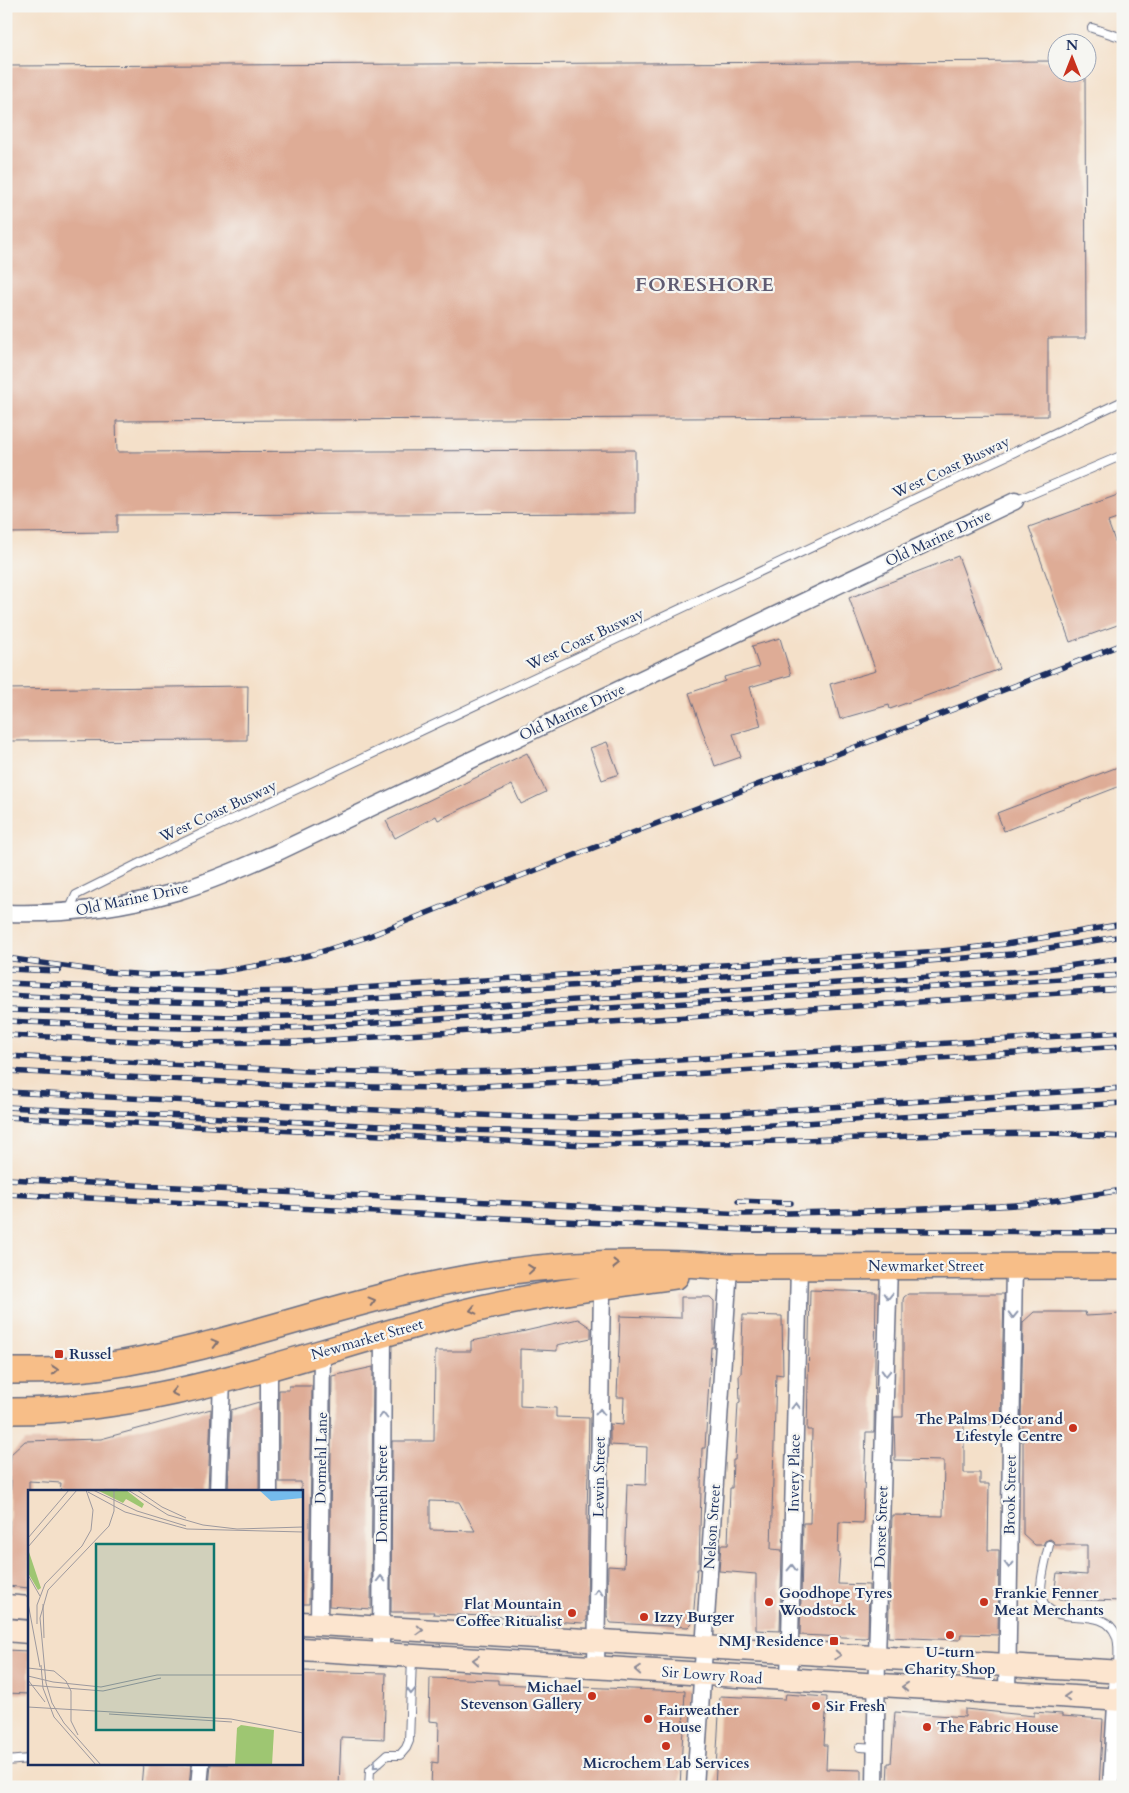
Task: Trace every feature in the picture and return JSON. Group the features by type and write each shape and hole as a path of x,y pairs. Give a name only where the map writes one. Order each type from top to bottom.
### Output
{"main road":[{"name":"Newmarket Street","path":"6,1371 41,1371 102,1366 154,1357 196,1348 422,1287 499,1272 588,1263 690,1264 729,1268 1123,1266"},
{"name":"Newmarket Street","path":"6,1411 63,1410 179,1391 269,1368 322,1351 451,1315 516,1301 729,1268"},
{"path":"6,1606 28,1608"},
{"name":"Sir Lowry Road","path":"310,1623 1120,1672"},
{"path":"6,1630 28,1632"},
{"name":"Sir Lowry Road","path":"302,1649 1119,1700"}],"street":[{"name":"Old Marine Drive","path":"6,913 68,912 141,900 179,891 222,876 270,856 1015,501"},
{"name":"Dorset Street","path":"875,1787 868,1747 877,1685 889,1266"},
{"name":"Brook Street","path":"1007,1693 1014,1266"},
{"name":"Invery Place","path":"789,1680 799,1267"},
{"name":"Nelson Street","path":"695,1787 729,1268"},
{"name":"Lewin Street","path":"596,1667 602,1287"},
{"name":"Dormehl Street","path":"381,1654 383,1334"},
{"name":"Dormehl Lane","path":"310,1623 322,1351"},
{"path":"269,1368 269,1490"},
{"path":"218,1490 222,1380"},
{"path":"1111,1787 1120,1672"},
{"path":"199,1787 201,1766"}],"lane":[{"path":"1092,28 1123,38"},
{"name":"West Coast Busway","path":"68,912 76,895 146,860 1123,401"},
{"name":"Old Marine Drive","path":"1015,501 1123,455"},
{"path":"1049,1545 1041,1586 1042,1598 1047,1608 1059,1615 1096,1617 1110,1625 1117,1636 1120,1672"},
{"path":"369,1787 370,1770 387,1755 400,1755 409,1741 412,1656"},
{"path":"6,1761 28,1759"}],"building":[{"path":"1046,61 1046,82 1085,82 1086,338 1048,338 1048,416 116,421 117,452 635,450 635,513 117,515 117,532 6,533 6,66"},
{"path":"1123,493 1123,517 1108,522 1123,563 1123,623 1070,642 1029,527"},
{"path":"958,556 1000,669 890,709 889,705 840,719 830,684 876,671 849,598"},
{"path":"780,638 791,675 750,687 761,726 733,734 741,757 715,766 689,693 725,681 724,677 759,667 752,646"},
{"path":"248,686 247,740 6,741 6,689"},
{"path":"607,742 619,774 602,780 590,748"},
{"path":"527,753 546,792 521,804 512,785 438,820 436,816 395,838 386,821"},
{"path":"1123,765 1123,785 1004,831 997,813"},
{"path":"810,1290 876,1292 874,1432 866,1432 863,1523 839,1522 838,1553 840,1554 838,1584 869,1585 868,1637 865,1638 800,1635 803,1523 810,1523 812,1430 807,1430"},
{"path":"908,1294 1004,1294 1001,1424 964,1424 964,1473 980,1473 980,1484 989,1484 988,1550 999,1550 998,1635 961,1634 960,1640 888,1637 892,1515 943,1516 944,1461 895,1460 894,1417 903,1417 903,1300"},
{"path":"681,1297 710,1297 714,1301 714,1347 711,1347 705,1448 702,1448 699,1569 697,1569 693,1622 688,1627 611,1623 607,1617 608,1566 624,1567 627,1484 646,1485 647,1447 610,1445 610,1424 623,1425 624,1397 617,1397 620,1316 681,1318"},
{"name":"The Palms Décor and Lifestyle Centre","path":"1034,1312 1085,1312 1086,1316 1123,1314 1123,1601 1059,1599 1054,1595 1057,1573 1087,1575 1087,1545 1055,1545 1050,1539 1045,1541 1043,1545 1035,1545 1023,1534 1023,1424 1021,1424 1023,1322"},
{"path":"743,1315 782,1316 783,1375 776,1374 771,1549 782,1550 780,1631 756,1630 756,1574 719,1571 721,1545 728,1545 730,1488 732,1488 738,1403 740,1402 739,1375 741,1374"},
{"path":"578,1319 591,1328 591,1338 557,1345 557,1351 520,1349 520,1406 556,1408 556,1417 589,1418 587,1620 583,1623 536,1620 536,1618 433,1614 434,1612 391,1612 392,1441 434,1441 435,1351 471,1351 471,1341","holes":["430,1501 459,1502 475,1531 430,1530"]},
{"path":"373,1367 371,1609 329,1606 332,1376"},
{"path":"289,1386 312,1386 309,1604 302,1604 301,1482 279,1482 279,1390 289,1390"},
{"path":"259,1402 259,1490 228,1490 231,1410"},
{"path":"211,1409 208,1490 60,1490 61,1483 29,1481 28,1588 7,1586 11,1454 25,1441 101,1439"},
{"path":"6,1650 28,1651 28,1694 6,1693"},
{"path":"302,1671 386,1673 384,1739 341,1737 339,1787 209,1787 211,1766 302,1766"},
{"path":"430,1678 498,1680 498,1684 685,1691 680,1787 431,1787 432,1762 438,1763 439,1722 429,1721"},
{"path":"786,1694 827,1697 824,1745 827,1745 826,1769 861,1770 861,1787 715,1787 720,1696 785,1699"},
{"path":"965,1709 1034,1716 1034,1712 1062,1714 1062,1716 1103,1719 1099,1787 919,1787 887,1784 888,1763 891,1763 895,1712 965,1717"},
{"path":"143,1766 191,1766 189,1787 141,1787"}],"railway":[{"path":"6,958 107,972 149,975 219,972 314,954 367,937 497,885 1123,644"},
{"path":"6,983 234,992 313,991 941,951 1006,944 1123,924"},
{"path":"6,995 212,1003 337,1001 846,968 1012,954 1123,936"},
{"path":"6,1010 233,1017 344,1015 1040,970 1123,958"},
{"path":"6,969 59,971"},
{"path":"6,1021 198,1028 313,1027 1123,975"},
{"path":"6,1035 178,1043 298,1042 1123,989"},
{"path":"6,1056 307,1071 414,1073 505,1071 1123,1032"},
{"path":"6,1071 305,1086 441,1088 584,1081 1123,1046"},
{"path":"6,1092 575,1118 721,1114 1123,1088"},
{"path":"6,1107 461,1130 628,1134 1123,1103"},
{"path":"6,1117 587,1145 724,1143 971,1134 1052,1133 1123,1137"},
{"path":"6,1179 745,1214 1031,1204 1123,1190"},
{"path":"6,1194 748,1230 1123,1232"},
{"path":"738,1201 791,1203"}],"place":[{"name":"Russel","path":"59,1354"},
{"name":"The Palms Décor and Lifestyle Centre","path":"1073,1428"},
{"name":"Goodhope Tyres Woodstock","path":"769,1602"},
{"name":"Frankie Fenner Meat Merchants","path":"984,1602"},
{"name":"Flat Mountain Coffee Ritualist","path":"572,1613"},
{"name":"Izzy Burger","path":"644,1617"},
{"name":"U-turn Charity Shop","path":"950,1635"},
{"name":"NMJ Residence","path":"834,1641"},
{"name":"Michael Stevenson Gallery","path":"592,1696"},
{"name":"Sir Fresh","path":"816,1706"},
{"name":"Fairweather House","path":"648,1719"},
{"name":"The Fabric House","path":"927,1727"},
{"name":"Microchem Lab Services","path":"666,1746"}],"district":[{"name":"FORESHORE","path":"705,284"}]}
